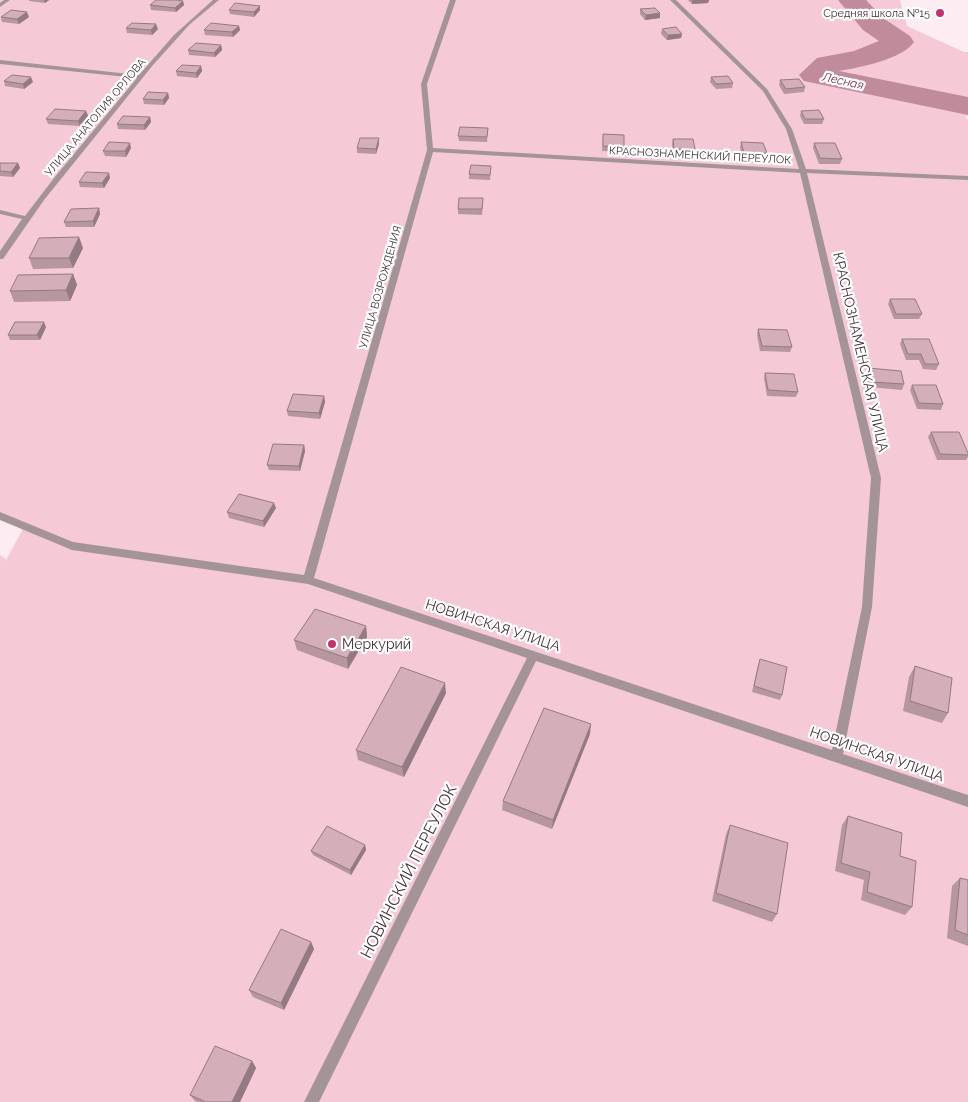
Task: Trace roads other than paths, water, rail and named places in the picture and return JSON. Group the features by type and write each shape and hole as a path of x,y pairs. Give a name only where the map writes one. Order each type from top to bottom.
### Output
{"street":[{"path":"0,5 6,0"},
{"name":"УЛИЦА АНАТОЛИЯ ОРЛОВА","path":"0,257 25,218 141,77 177,35 216,0"},
{"name":"УЛИЦА ВОЗРОЖДЕНИЯ","path":"308,580 430,150 424,84 453,0"},
{"name":"КРАСНОЗНАМЕНСКАЯ УЛИЦА","path":"673,0 765,90 788,129 804,171 876,478 867,607 837,757"},
{"path":"0,62 141,77"},
{"name":"КРАСНОЗНАМЕНСКИЙ ПЕРЕУЛОК","path":"430,150 804,171 968,178"},
{"path":"0,212 25,218"},
{"name":"НОВИНСКАЯ УЛИЦА","path":"0,516 72,546 308,580 968,801"},
{"name":"НОВИНСКИЙ ПЕРЕУЛОК","path":"311,1102 534,655"}],"waterway":[{"name":"Лесная","path":"851,0 873,24 900,42 860,59 827,64 814,75 968,106"}],"place":[{"name":"Средняя школа №15","path":"940,13"},
{"name":"Меркурий","path":"332,644"}]}
